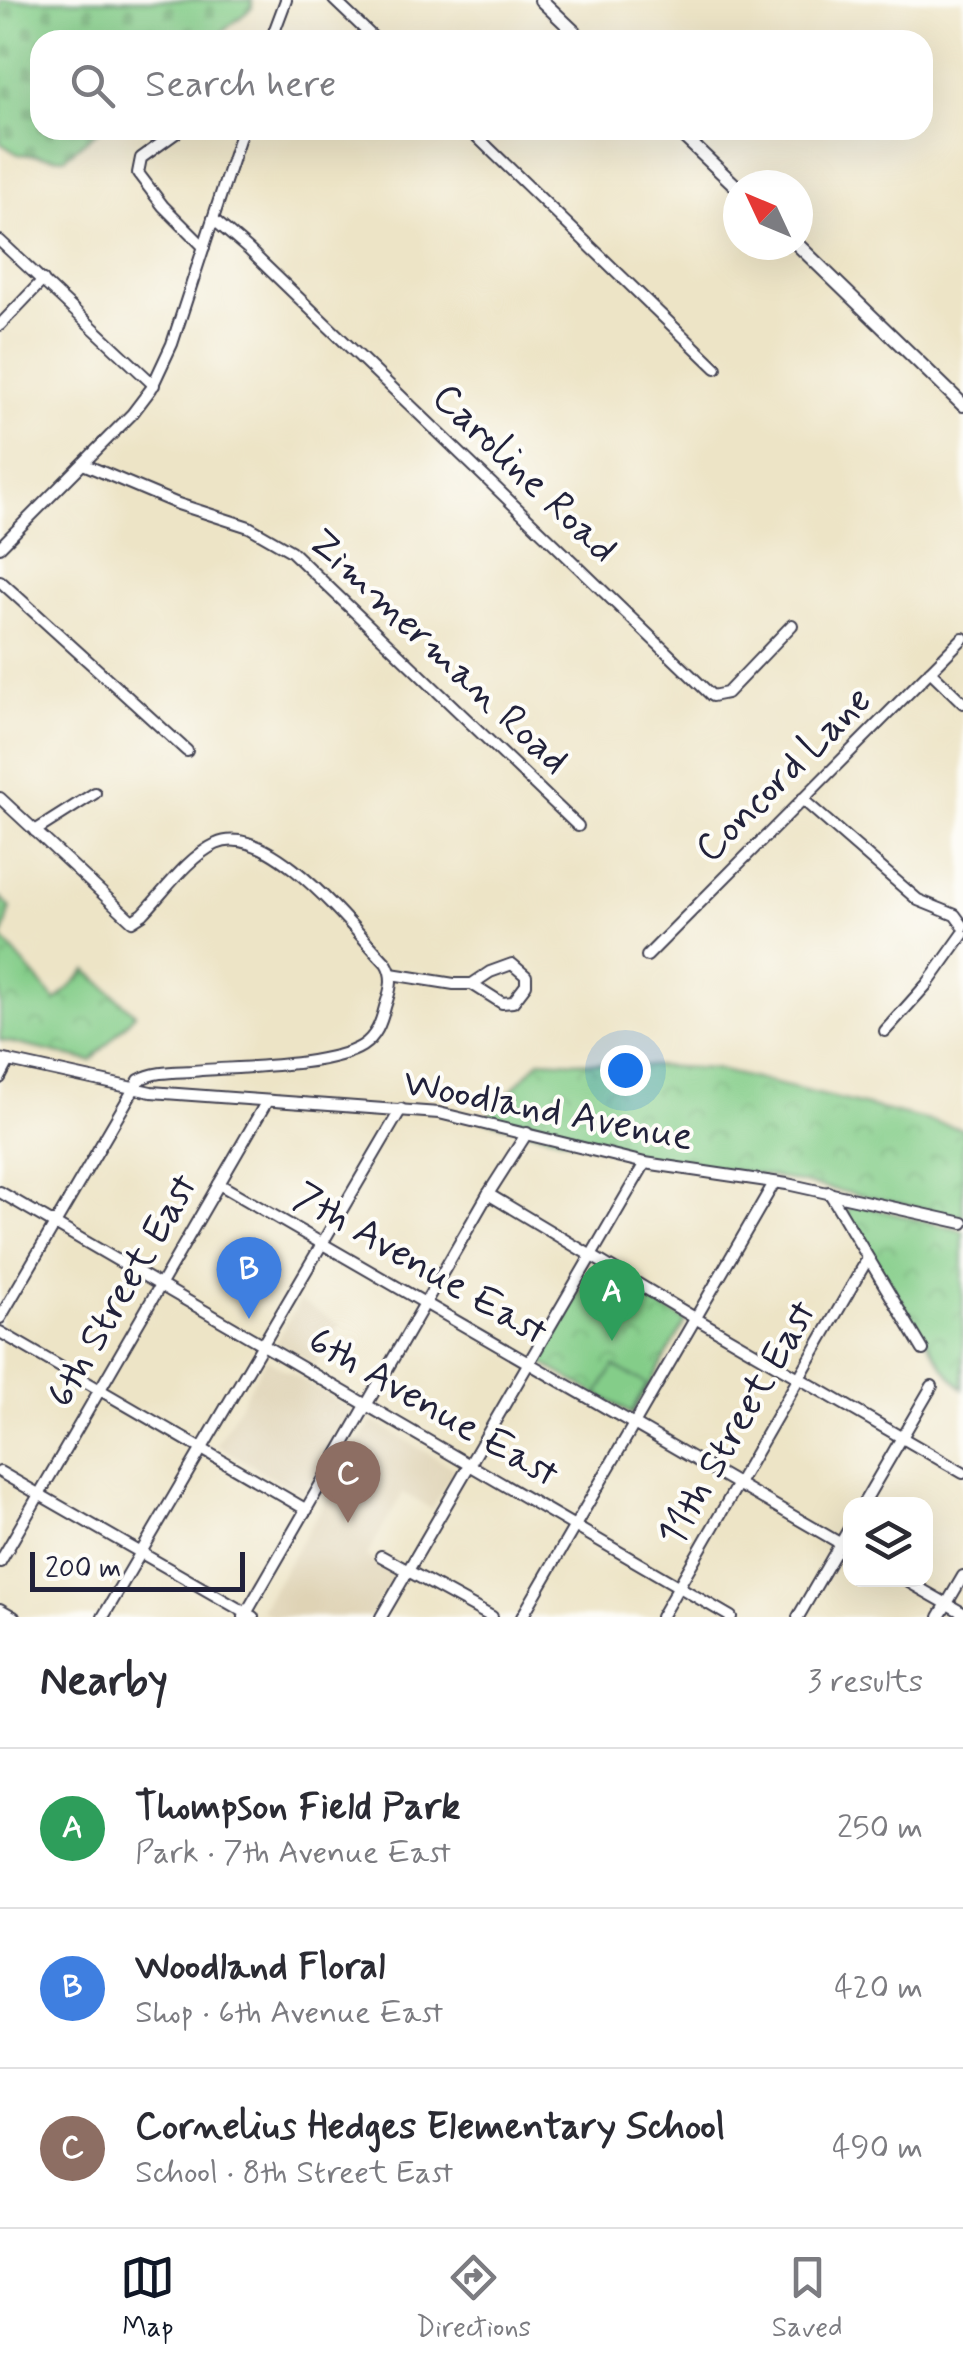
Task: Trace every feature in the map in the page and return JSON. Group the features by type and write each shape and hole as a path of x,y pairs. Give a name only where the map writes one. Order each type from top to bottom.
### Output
{"main road":[{"path":"541,0 572,30"},
{"path":"688,140 723,174"},
{"path":"813,260 963,405"}],"street":[{"path":"275,30 286,0"},
{"path":"334,0 366,30"},
{"path":"166,140 141,158 138,173 204,247"},
{"path":"0,547 132,414 154,384 172,344 239,140"},
{"path":"480,140 716,368"},
{"name":"Caroline Road","path":"212,219 248,249 712,696 728,693 792,625"},
{"path":"0,241 154,384"},
{"path":"0,326 43,280"},
{"name":"Zimmerman Road","path":"84,464 178,504 249,527 290,550 578,826"},
{"path":"0,581 186,751"},
{"name":"Concord Lane","path":"646,956 963,638"},
{"path":"930,672 963,703"},
{"path":"35,832 95,793"},
{"path":"0,798 132,921 209,848 228,840 257,847 296,871 386,963 392,974 378,1028 369,1041 353,1051 310,1060 145,1076 132,1088 0,1318"},
{"path":"802,799 918,900 955,915 963,930 939,968 885,1032"},
{"path":"392,974 472,984 502,1003 513,1002 526,985 526,976 512,964 472,984"},
{"path":"0,1078 5,1060"},
{"name":"Woodland Avenue","path":"5,1060 132,1088 439,1114 645,1163 828,1192 963,1223"},
{"name":"6th Street East","path":"0,1562 267,1102"},
{"path":"104,1617 400,1109"},
{"path":"0,1472 248,1616 488,1194 527,1133"},
{"path":"381,1617 645,1163"},
{"path":"522,1617 774,1183"},
{"name":"7th Avenue East","path":"220,1184 843,1544"},
{"name":"6th Avenue East","path":"0,1192 731,1617"},
{"path":"828,1192 922,1350"},
{"path":"488,1194 963,1473"},
{"name":"11th Street East","path":"661,1617 867,1260"},
{"path":"0,1332 307,1510"},
{"path":"867,1497 932,1386"},
{"path":"798,1617 843,1550"},
{"path":"381,1556 492,1617"},
{"path":"940,1617 963,1576"},
{"path":"917,1587 963,1613"},
{"path":"0,1609 14,1617"}],"shaded area":[{"path":"300,1301 340,1324 315,1365 276,1342"},
{"path":"266,1359 353,1409 302,1495 217,1445"},
{"path":"372,1421 455,1469 432,1509 403,1493 366,1557 395,1574 370,1617 273,1617 261,1610"}],"green space":[{"path":"0,0 252,0 252,8 224,30 30,30 30,140 86,140 64,158 18,154 0,143"},
{"path":"0,897 11,908 2,938 56,1001 87,970 135,1014 91,1061 0,1040"},
{"path":"540,1060 714,1069 963,1129 963,1217 765,1175 650,1159 484,1120"},
{"path":"855,1204 963,1231 963,1389 944,1368 845,1213"},
{"path":"593,1267 686,1321 632,1415 539,1361"},
{"path":"614,1366 647,1384 631,1413 598,1394"}],"place":[{"name":"Woodland Floral","path":"249,1319"},
{"name":"Thompson Field Park","path":"612,1341"},
{"name":"Cornelius Hedges Elementary School","path":"348,1523"}]}
